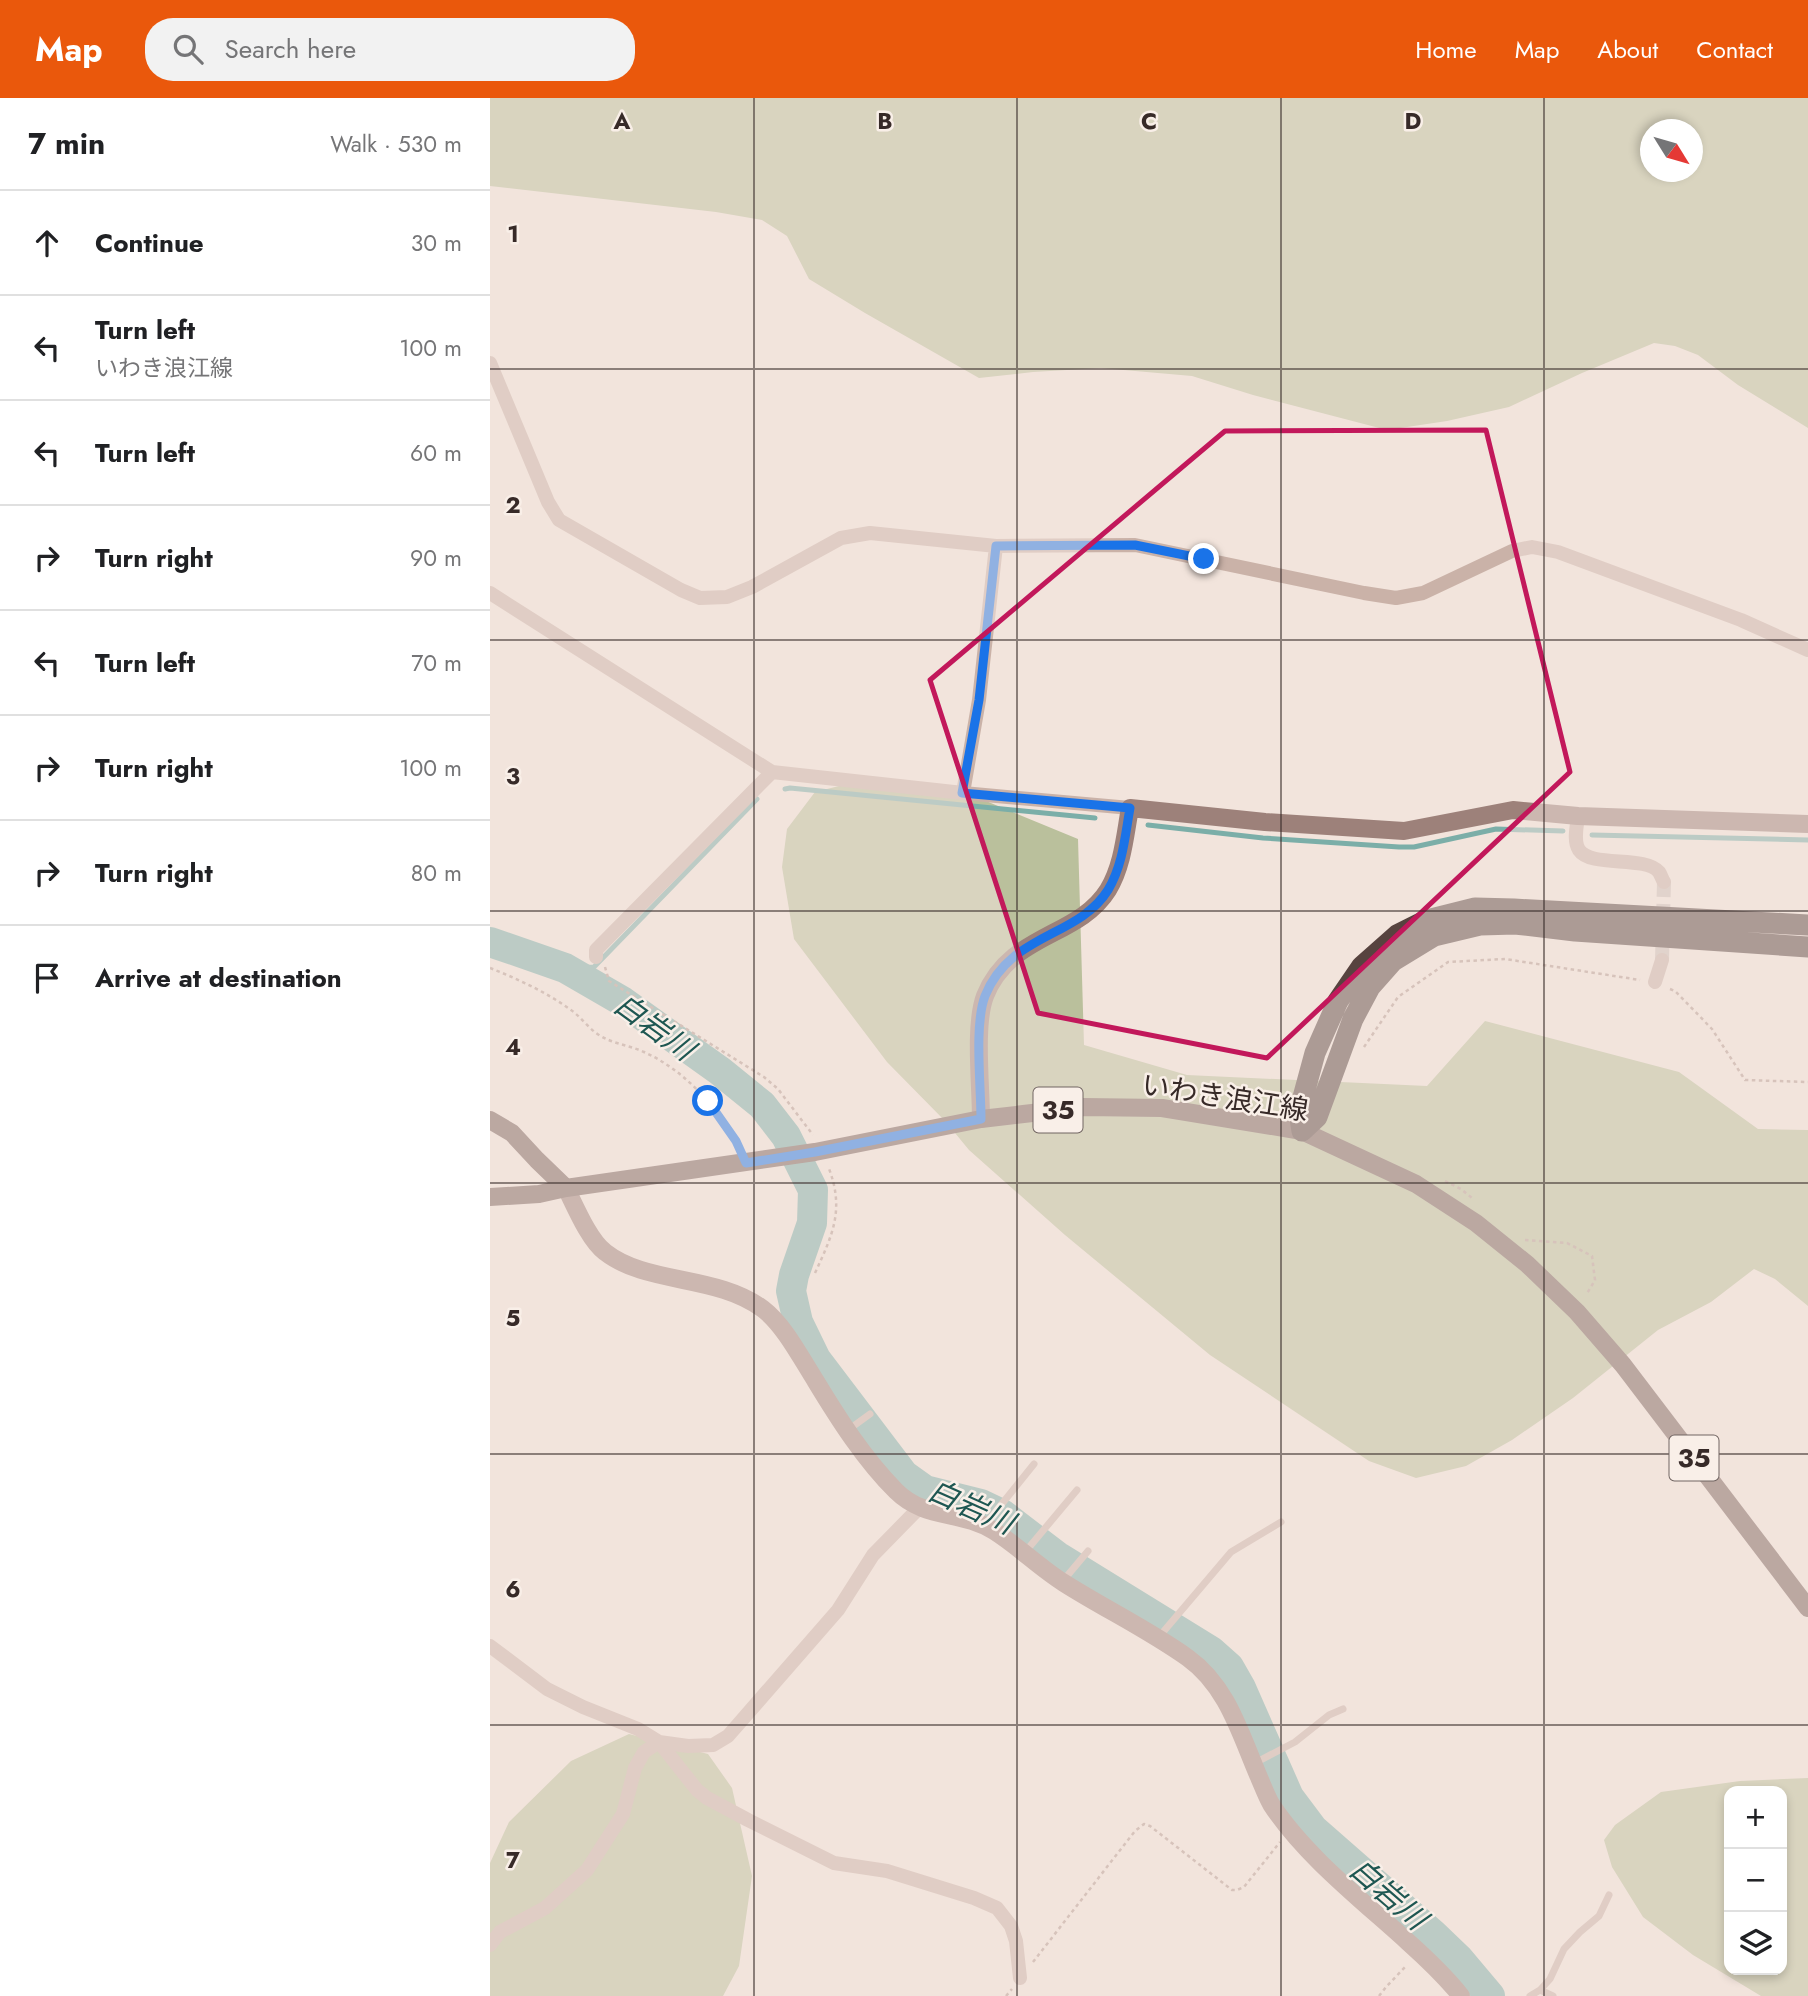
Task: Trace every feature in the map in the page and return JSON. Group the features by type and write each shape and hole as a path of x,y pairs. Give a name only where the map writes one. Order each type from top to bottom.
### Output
{"highway":[{"path":"1302,1131 1298,1112 1315,1053 1338,1001 1362,966 1397,935 1427,920 1475,908 1488,908 1808,925"},
{"path":"1302,1131 1317,1116 1353,1019 1370,987 1393,961 1434,936 1480,925 1515,924 1575,931 1808,947"}],"main road":[{"name":"いわき浪江線","path":"490,1196 538,1194 819,1152 981,1119 1084,1107 1162,1108 1302,1131 1416,1184 1476,1223 1527,1264 1577,1312 1623,1365 1808,1608"},
{"path":"490,1120 512,1133 566,1188"}],"street":[{"path":"490,363 548,502 559,520 681,590 700,598 727,597 752,587 841,538 870,533 996,546 1135,545 1396,598 1423,593 1512,551 1532,547 1558,552 1741,620 1808,650"},
{"path":"962,793 979,700 996,546"},
{"path":"490,593 772,772 1265,822 1404,831 1513,810 1577,816 1808,824"},
{"path":"600,961 596,950 772,772"},
{"path":"981,1119 979,1016 994,978 1021,950 1081,916 1107,891 1119,869 1130,808"},
{"path":"1577,816 1576,839 1579,850 1588,857 1649,865 1658,871 1664,882"},
{"path":"1655,982 1662,960"},
{"path":"566,1188 583,1223 602,1251 629,1266 728,1290 764,1310 790,1339 897,1492 919,1508 986,1523 1065,1578 1160,1636 1204,1671 1217,1687 1234,1718 1256,1762 1271,1802 1291,1829 1320,1862 1420,1953 1461,1996"},
{"path":"490,1945 500,1932 545,1908 587,1870 623,1814 635,1768 644,1752 659,1742 688,1746 713,1745 729,1736 838,1609 873,1555 919,1508"},
{"path":"490,1646 547,1689 659,1742 697,1790 707,1798 834,1863 887,1871 974,1898 997,1908 1011,1926 1016,1941 1020,1979"}],"lane":[{"path":"851,1429 870,1414"},
{"path":"986,1523 1034,1464"},
{"path":"1027,1550 1077,1490"},
{"path":"1160,1636 1231,1552 1281,1522"},
{"path":"1065,1578 1088,1550"},
{"path":"1256,1762 1295,1742 1329,1714 1343,1709"},
{"path":"1531,1996 1550,1979 1564,1949 1599,1916 1609,1895"},
{"path":"1540,1990 1553,1996"}],"path":[{"path":"1362,1050 1398,998 1448,962 1505,959 1655,982 1675,991 1712,1029 1745,1080 1808,1082"},
{"path":"600,961 609,981 764,1077 810,1130 834,1180 837,1207 832,1235 815,1273"},
{"path":"490,968 520,979 572,1010 596,1033 613,1043 643,1051 679,1073 708,1101 751,1162"},
{"path":"1437,1177 1461,1189 1479,1205"},
{"path":"1515,1239 1567,1243 1592,1256 1595,1280 1577,1312"},
{"path":"1006,1996 1135,1831 1144,1824 1232,1890 1244,1887 1291,1829"},
{"path":"1379,1996 1420,1953"}],"highlighted area":[{"path":"1486,430 1570,772 1267,1058 1038,1013 930,680 1225,431"}],"green space":[{"path":"490,98 1808,98 1808,428 1738,385 1698,355 1675,346 1654,343 1509,407 1447,421 1387,430 1192,376 1101,368 979,378 809,279 787,236 762,220 716,212 490,186"},
{"path":"867,779 986,801 1078,839 1084,1045 1187,1075 1427,1086 1485,1021 1679,1072 1758,1129 1808,1130 1808,1306 1775,1279 1754,1269 1711,1302 1658,1330 1573,1398 1512,1440 1466,1466 1416,1478 1369,1461 1210,1355 1065,1235 969,1150 946,1122 887,1062 794,939 782,867 787,829 815,792"},
{"path":"629,1734 708,1754 732,1788 752,1876 739,1966 723,1996 490,1996 490,1863 509,1822 571,1761"},
{"path":"1808,1778 1808,1996 1761,1996 1726,1975 1787,1975 1787,1786 1724,1786 1724,1974 1693,1955 1643,1917 1612,1867 1604,1840 1615,1825 1661,1792 1740,1781"}],"waterway":[{"path":"785,789 1095,818"},
{"path":"565,968 594,967 757,799"},
{"path":"1148,825 1263,838 1399,847 1414,847 1496,829 1563,831"},
{"path":"1592,835 1808,840"},
{"name":"白岩川","path":"490,942 565,968 622,1001 720,1071 762,1105 786,1136 813,1190 812,1223 791,1291 798,1322 816,1359 904,1475 925,1490 981,1504 1002,1514 1057,1556 1211,1651 1229,1667 1289,1797 1313,1829 1434,1935 1458,1958 1490,1996"}],"tunnel":[{"path":"1662,960 1664,882"}],"route":[{"path":"708,1101 736,1141 746,1163 981,1119 979,1016 994,978 1021,950 1081,916 1107,891 1119,869 1130,808 962,793 979,700 996,546 1135,545 1204,559"}]}
